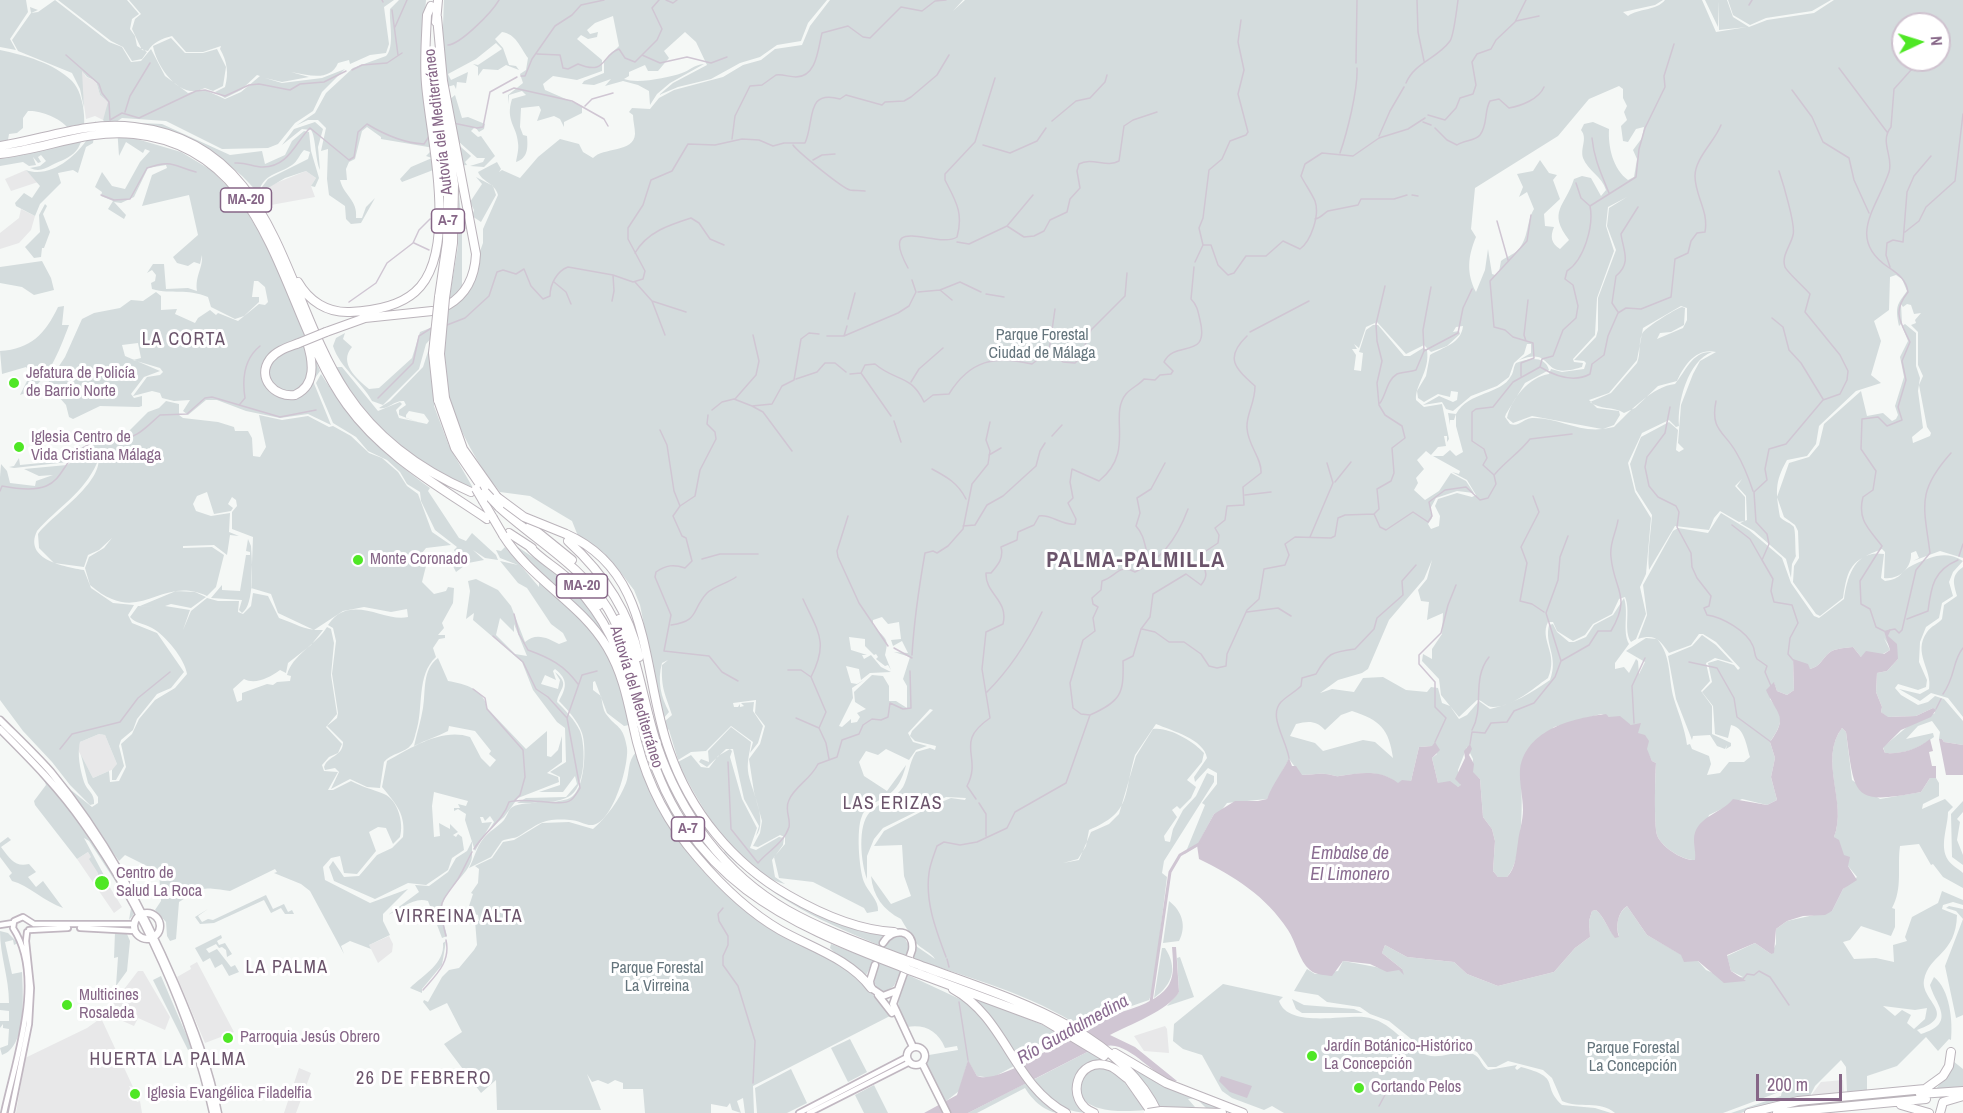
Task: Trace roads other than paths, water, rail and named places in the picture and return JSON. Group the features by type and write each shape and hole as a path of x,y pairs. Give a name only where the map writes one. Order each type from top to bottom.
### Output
{"highway":[{"name":"Autovía del Mediterráneo","path":"437,96 438,0"},
{"name":"Autovía del Mediterráneo","path":"431,3 429,60 445,147 448,191 444,300 433,353 441,399 455,448 484,496 513,513 578,564 607,599 630,643 652,726 671,782 698,829 740,875 765,896 807,920 925,975 1071,1030 1103,1050 1129,1080 1150,1113"},
{"path":"437,96 445,147 475,246 476,261 469,284 444,300"},
{"name":"MA-20","path":"0,146 121,126 155,131 183,141 206,153 245,187 275,235 323,352 361,413 394,448 413,462 473,490"},
{"name":"MA-20","path":"0,154 77,133 140,135 172,143 188,151 229,180 242,194 269,239 300,315 336,388 373,436 411,468 490,518"},
{"path":"286,263 307,295 320,305 335,311 351,312 384,307 414,293 430,272 435,248 445,147"},
{"path":"300,315 299,320 311,353 311,378 300,392 281,394 273,390 267,381 267,365 277,353 299,343 326,332 365,318 432,311"},
{"name":"Autovía del Mediterráneo","path":"441,399 463,449 502,506 579,571 608,609 621,639 656,765 675,807 692,835 734,879 781,915 841,944 1012,1000 1095,1042 1136,1080 1160,1112"},
{"path":"455,448 473,490 484,496 490,518 506,534 530,571 586,620 607,648 625,688 647,772 668,818 714,876 766,921 853,970 871,988"},
{"path":"502,506 599,553 622,581 635,613 665,739 680,778 704,818 731,851 770,884 814,909 862,926 894,932"},
{"name":"MA-20","path":"506,534 565,570 588,591 621,639"},
{"name":"MA-20","path":"567,538 603,578 621,607 637,647 652,726"},
{"path":"529,546 576,587 594,608 609,634 625,672 647,772"},
{"path":"621,607 636,636 651,682"},
{"path":"925,975 972,1001 989,1017 1034,1088 1066,1113"},
{"path":"1103,1050 1166,1083 1243,1113"},
{"path":"1749,1113 1788,1102 1929,1088 1946,1072 1952,1052"},
{"path":"1094,1113 1085,1109 1077,1097 1076,1083 1082,1072 1092,1066 1104,1065 1114,1068 1129,1080"},
{"path":"1777,1113 1963,1094"},
{"path":"1758,1113 1802,1104 1963,1094"},
{"path":"1940,1113 1943,1102 1963,1094"},
{"path":"1885,1102 1912,1106 1929,1113"},
{"path":"1150,1113 1222,1113"}],"main road":[{"path":"0,720 50,771 93,828 153,938 204,1055 218,1113"},
{"path":"0,729 46,776 83,822 141,915"},
{"path":"134,928 141,915"},
{"path":"134,928 141,938 153,938 159,932 160,923 153,915 141,915"},
{"path":"14,928 20,917 30,922 134,928"},
{"path":"11,1113 29,1023 31,988 28,931 30,922"},
{"path":"0,926 28,931 134,928"},
{"path":"4,1113 26,1016 26,967 22,942 14,928"},
{"path":"809,1113 909,1060 912,1048 894,1010 896,991 913,944 907,934 894,932 883,943"},
{"path":"153,938 199,1055 213,1113"},
{"path":"875,965 870,981 871,988 890,1008 912,1048"},
{"path":"878,995 887,996 896,991"},
{"path":"912,1048 922,1049 925,1058 920,1064"},
{"path":"799,1113 909,1060 920,1064 946,1113"}],"water":[{"name":"Embalse de El Limonero","path":"1891,629 1888,636 1897,644 1898,659 1887,671 1877,673 1876,692 1882,707 1881,712 1888,717 1916,716 1933,708 1936,710 1931,717 1901,730 1883,748 1885,753 1903,752 1914,749 1930,739 1933,751 1929,752 1932,766 1936,766 1936,778 1930,778 1921,792 1881,797 1869,796 1861,792 1855,783 1846,732 1842,728 1835,740 1833,754 1838,810 1834,837 1839,840 1844,855 1850,857 1848,866 1857,880 1843,889 1832,911 1825,915 1803,916 1787,921 1776,929 1774,953 1771,954 1755,943 1727,955 1731,971 1746,981 1724,983 1698,961 1684,962 1681,955 1647,935 1627,906 1621,912 1618,920 1619,937 1615,938 1596,910 1592,911 1589,921 1590,937 1575,948 1554,972 1498,986 1467,974 1454,962 1407,957 1385,945 1382,953 1402,969 1404,975 1399,970 1387,972 1370,964 1343,961 1332,976 1320,974 1312,972 1306,966 1288,930 1270,907 1237,880 1199,859 1197,845 1214,814 1235,801 1267,799 1289,758 1292,766 1296,766 1302,775 1337,776 1370,773 1384,776 1398,783 1402,780 1411,781 1419,747 1432,746 1435,742 1440,750 1432,758 1438,783 1450,781 1458,787 1461,785 1455,779 1465,758 1464,751 1470,744 1472,749 1469,755 1474,764 1473,772 1480,779 1483,817 1492,829 1495,841 1493,871 1498,877 1507,877 1515,861 1522,818 1520,769 1524,755 1531,744 1553,728 1580,719 1606,714 1609,717 1620,716 1631,725 1641,723 1638,733 1645,735 1649,741 1647,749 1652,761 1656,763 1657,835 1659,840 1673,852 1695,860 1695,832 1709,816 1733,799 1767,805 1777,800 1771,777 1775,758 1770,742 1780,721 1766,690 1774,682 1777,691 1787,695 1794,690 1793,659 1808,664 1810,669 1819,664 1831,651 1841,648 1853,647 1861,657 1866,651 1884,654 1890,650 1884,631"},
{"path":"1939,739 1963,745 1963,775 1946,775"},
{"path":"1172,947 1176,947 1179,992 1174,999 1158,1011 1110,1035 1135,1047 1177,1081 1163,1077 1123,1049 1106,1046 1091,1050 968,1113 924,1113 957,1095 968,1060 977,1076 987,1077 999,1074 1029,1061 1090,1023 1155,998 1168,987 1170,982 1173,970"},
{"path":"1221,1076 1252,1086 1247,1098 1230,1092 1219,1081"}],"waterway":[{"path":"395,27 407,0"},
{"path":"448,45 468,33 499,0"},
{"path":"521,76 525,76 532,59 555,26 572,15 581,5 604,0"},
{"path":"537,54 560,55 563,68 568,69 578,64 594,68 619,49 625,58 635,62 657,40 662,29 652,8 659,0"},
{"path":"666,0 673,3 677,0"},
{"path":"732,139 735,116 750,86 762,85 776,75 803,76 815,61 822,33 848,26 863,37 870,38 901,7 922,11 935,1 946,0"},
{"path":"1356,63 1357,0"},
{"path":"1417,0 1418,32 1424,61"},
{"path":"1406,83 1420,65 1450,41 1458,0"},
{"path":"1428,115 1445,120 1456,108 1460,98 1473,94 1476,85 1472,62 1477,54 1491,49 1496,40 1515,22 1526,0"},
{"path":"1749,5 1752,0"},
{"path":"392,10 398,55"},
{"path":"1516,21 1539,16"},
{"path":"1195,262 1203,245 1199,228 1203,218 1209,170 1222,159 1230,141 1248,132 1238,94 1244,70 1238,42 1241,20"},
{"path":"1374,514 1380,527 1386,530 1413,512 1428,522 1432,516 1429,502 1445,490 1466,487 1480,500 1488,498 1496,484 1494,475 1483,465 1487,458 1484,449 1472,441 1472,412 1476,409 1493,407 1513,382 1540,367 1542,359 1553,356 1563,330 1576,318 1578,306 1573,285 1565,279 1567,271 1583,251 1589,232 1590,206 1636,177 1639,149 1645,128 1665,87 1664,76 1674,44"},
{"path":"352,70 362,65 387,63 402,53"},
{"path":"66,55 99,84 109,102 110,120 122,113 139,118 196,91 205,90 225,96 249,85 259,84 290,90 300,84 324,82 346,71"},
{"path":"642,55 660,63 687,57 711,63 727,57"},
{"path":"447,325 465,318 489,296 497,272 503,270 516,274 524,269 531,286 543,299 550,296 555,278 568,267 613,275 633,282 643,279 645,271 628,239 628,228 643,205 651,180 672,171 688,144 715,145 742,139 759,140 773,146 784,143 805,143 813,109 821,99 829,97 840,99 846,95 882,105 885,102 904,101 937,75 949,55"},
{"path":"125,112 130,96 150,63"},
{"path":"1340,153 1354,99 1357,68"},
{"path":"1839,68 1887,132"},
{"path":"1884,631 1876,627 1870,609 1861,604 1860,581 1882,546 1865,524 1862,512 1863,497 1873,490 1876,471 1861,449 1862,419 1878,417 1887,426 1902,420 1898,407 1906,380 1902,361 1910,342 1899,317 1899,311 1908,292 1901,277 1875,256 1869,245 1867,234 1872,210 1889,172 1890,161 1886,138 1891,127 1894,89 1909,72"},
{"path":"1052,121 1076,101 1090,98 1105,82 1107,75"},
{"path":"453,123 483,127 490,92 517,77"},
{"path":"908,268 900,251 900,241 905,237 948,240 957,237 959,213 945,180 945,174 975,142 995,78"},
{"path":"1379,136 1404,87"},
{"path":"1435,128 1447,140 1457,145 1480,135 1490,101 1499,99 1509,108 1514,107 1534,98 1544,87"},
{"path":"503,93 514,88 572,101 604,119 608,126"},
{"path":"1792,90 1812,117 1823,142 1849,158 1854,180 1869,213"},
{"path":"585,106 592,99 613,93"},
{"path":"957,242 969,244 1007,226 1024,237 1034,236 1044,231 1050,220 1067,212 1070,199 1080,188 1077,171 1079,164 1119,161 1124,126 1133,120 1157,112"},
{"path":"1905,232 1919,221 1926,207 1955,181 1963,114"},
{"path":"1203,245 1211,245 1218,265 1228,275 1234,273 1246,256 1266,256 1283,241 1300,249 1311,234 1316,213 1315,201 1301,176 1305,164 1322,153 1353,156 1379,138 1408,129 1425,118"},
{"path":"1423,122 1431,125"},
{"path":"235,163 263,167 279,163 286,158 310,128 349,160 354,157 358,132 367,124 387,135 409,142 424,144 430,135"},
{"path":"1540,367 1571,378 1590,374 1592,364 1604,355 1608,336 1618,313 1626,308 1641,309 1671,297 1675,259 1688,253 1691,241 1697,233 1705,232 1706,224 1696,183 1696,169 1721,125"},
{"path":"983,145 1010,153 1037,141 1046,128"},
{"path":"1592,138 1596,159 1609,193"},
{"path":"793,145 845,188 865,191"},
{"path":"813,160 822,155 835,154"},
{"path":"1890,267 1886,255 1887,243 1893,240 1903,242 1907,192 1914,176 1931,156"},
{"path":"101,195 114,200 130,199 147,168 156,165 173,164 196,172"},
{"path":"1779,171 1793,223 1792,239 1784,259 1785,267 1810,294 1805,312 1840,355 1848,371 1847,380 1840,394 1823,400 1786,444 1769,449 1765,469 1767,480 1754,492 1756,522 1767,534 1769,544 1762,560 1773,579 1771,591 1774,602 1792,605 1798,623 1790,638 1788,654 1793,660"},
{"path":"1576,183 1581,198 1590,206"},
{"path":"1007,226 1033,195"},
{"path":"1315,219 1328,211 1358,205 1361,199 1394,199 1407,195"},
{"path":"1412,195 1418,196"},
{"path":"1618,312 1612,303 1616,276 1625,261 1621,234 1638,207"},
{"path":"1521,376 1521,363 1534,358 1533,343 1513,337 1505,330 1494,327 1490,281 1527,241 1531,215"},
{"path":"635,253 652,235 691,218 699,223 710,239 724,245"},
{"path":"349,302 376,283 387,263 413,243 419,230 430,219"},
{"path":"1497,221 1508,260"},
{"path":"414,243 429,250"},
{"path":"976,799 967,786 971,775 973,735 990,718 982,669 986,632 1003,624 1004,616 1003,609 989,586 986,573 991,573 998,564 1002,555 1001,547 1017,540 1018,532 1034,525 1039,516 1075,524 1076,519 1068,503 1073,498 1070,482 1072,469 1099,481 1110,470 1116,458 1120,434 1119,413 1126,394 1144,379 1155,380 1160,375 1171,374 1173,371 1164,362 1169,355 1190,348 1200,341 1202,333 1200,320 1196,306 1191,299 1194,267"},
{"path":"850,374 861,373 865,365 875,364 908,382 924,402 933,395 949,394 966,374 984,363 1006,360 1032,364 1049,351 1063,362 1075,363 1080,358 1091,330 1125,296 1127,273"},
{"path":"612,301 613,275"},
{"path":"827,336 844,336 909,306 916,292 912,280"},
{"path":"554,282 566,292 571,304"},
{"path":"635,282 652,301 665,335"},
{"path":"940,290 960,282 981,292"},
{"path":"1142,629 1155,632 1169,642 1184,642 1201,654 1209,666 1217,668 1226,666 1227,654 1247,610 1259,599 1264,569 1285,565 1289,555 1285,544 1295,537 1331,538 1335,536 1338,518 1345,515 1374,514 1379,509 1377,489 1391,481 1394,473 1392,448 1405,438 1402,426 1385,415 1379,405 1377,383 1382,361 1376,324 1385,286"},
{"path":"1380,403 1389,384 1397,374 1416,370 1424,351 1423,330 1431,287"},
{"path":"1424,351 1458,333 1463,308 1472,289"},
{"path":"918,292 940,290 952,300"},
{"path":"848,319 855,293"},
{"path":"986,294 1004,297"},
{"path":"1526,341 1524,335 1528,300"},
{"path":"652,301 686,312"},
{"path":"1250,332 1309,301"},
{"path":"1049,351 1055,309"},
{"path":"1772,318 1783,327 1789,350 1801,363 1823,399"},
{"path":"844,336 847,326"},
{"path":"378,398 413,363 419,336 433,327"},
{"path":"712,410 722,402 734,399 752,406 772,404 782,386 794,380 801,339 809,333 819,334"},
{"path":"735,399 756,375 759,361 753,335"},
{"path":"946,957 932,916 928,884 937,846 944,842 960,845 977,842 1007,828 1015,812 1066,783 1090,715 1114,700 1121,689 1123,661 1133,656 1141,629 1150,617 1153,594 1186,574 1201,585 1206,573 1200,555 1218,543 1219,535 1215,528 1225,520 1227,506 1244,505 1243,487 1261,473 1247,428 1255,386 1242,374 1234,357 1247,336"},
{"path":"240,404 245,398 244,377 247,363 260,346"},
{"path":"911,382 919,369 943,348"},
{"path":"796,379 817,372 825,363 835,363 846,372"},
{"path":"861,373 891,416"},
{"path":"0,491 2,486 25,489 41,488 51,483 80,450 94,442 130,437 141,432 160,415 187,414 205,398 212,397 280,417 316,410"},
{"path":"1716,401 1715,418 1719,430 1738,456 1753,491"},
{"path":"752,406 763,412 792,451"},
{"path":"1670,407 1665,433 1647,457 1645,467 1649,486 1658,497 1676,506 1679,512 1677,527 1691,553 1692,567 1697,578 1711,596 1709,606 1704,608 1707,615 1727,622 1750,640 1755,656 1767,666 1765,672 1771,686"},
{"path":"708,415 707,424 715,432 716,439 700,470 695,496 680,506 673,516 682,536 686,538 692,561 685,568 674,566 663,568 656,572 655,577 671,615 664,651 709,656 722,672 738,681"},
{"path":"894,421 901,442"},
{"path":"912,655 925,553 933,551 937,553 948,546 963,529 972,484 988,464 990,451 986,440 990,422"},
{"path":"1052,436 1062,425"},
{"path":"660,430 667,445 674,491 680,506"},
{"path":"1495,474 1530,439 1572,434"},
{"path":"963,526 975,525 987,505 1003,496 1036,466 1045,443"},
{"path":"989,455 1001,448"},
{"path":"1890,630 1895,629 1899,633 1902,630 1916,570 1930,553 1925,511 1927,489 1932,478 1951,453"},
{"path":"1335,482 1351,462"},
{"path":"1150,561 1142,534 1136,526 1140,513 1137,498 1151,489 1165,463"},
{"path":"1310,537 1333,483 1327,463"},
{"path":"932,469 952,481 966,499"},
{"path":"1245,495 1271,492"},
{"path":"1533,496 1539,512 1521,547 1527,563 1520,601 1532,604 1544,612"},
{"path":"1090,715 1081,714 1073,708 1070,683 1083,640 1095,631 1093,618 1098,607 1093,604 1092,598 1101,590 1102,581 1121,570 1135,572 1154,561 1174,538 1188,509"},
{"path":"848,516 837,551 838,557 859,603 888,646"},
{"path":"1561,661 1589,645 1598,631 1611,631 1617,619 1621,601 1611,552 1618,520"},
{"path":"1732,525 1750,539 1762,560"},
{"path":"1470,744 1472,732 1485,733 1491,723 1507,722 1514,711 1534,703 1555,677 1561,661 1546,613 1558,580 1560,557 1568,536"},
{"path":"1959,556 1963,544"},
{"path":"702,559 720,554 758,554"},
{"path":"1907,619 1928,611 1935,580 1944,569 1958,560"},
{"path":"1289,758 1277,721 1277,708 1301,686 1302,678 1316,674 1327,658 1340,651 1355,649 1374,629 1377,618 1403,595 1402,581 1416,565"},
{"path":"671,625 687,621 707,593 736,577"},
{"path":"1435,742 1446,718 1435,707 1435,682 1419,664 1419,655 1441,633 1456,585"},
{"path":"803,599 819,637 819,655 811,677 826,712 819,728 826,743 829,759"},
{"path":"1247,612 1278,608 1291,616"},
{"path":"987,692 1018,654 1042,612"},
{"path":"514,614 519,634 528,650 556,663 578,684"},
{"path":"493,636 523,662 536,689 548,697 567,718"},
{"path":"894,648 912,658"},
{"path":"1943,694 1963,648"},
{"path":"1472,730 1478,712 1481,675 1489,657"},
{"path":"1634,723 1632,686 1645,658"},
{"path":"1689,662 1717,668 1734,698 1737,717 1771,742"},
{"path":"788,670 801,670 811,677"},
{"path":"474,849 498,821 509,802 524,800 559,803 571,800 576,794 580,788 567,718 582,675 597,671"},
{"path":"728,762 731,829 758,863 787,833 789,800 818,764 837,757 842,740 859,734 863,725 872,719 881,720 888,717 890,703 903,709 911,708 910,671"},
{"path":"60,749 72,734 120,722 138,698 170,672"},
{"path":"473,689 485,698 487,709 523,750 525,777 520,795 515,800"},
{"path":"1936,709 1941,699"},
{"path":"796,718 819,728"},
{"path":"979,803 986,814 986,836"},
{"path":"1151,1002 1170,872 1180,855 1199,844"},
{"path":"446,936 441,917 443,900 460,876 472,852"},
{"path":"723,908 718,914 719,921 728,936 723,965 738,986 755,1041 753,1083"},
{"path":"423,990 444,962 446,940"},
{"path":"947,959 949,967"},
{"path":"1743,979 1747,974 1754,975 1759,971 1770,977 1789,1005"},
{"path":"959,1002 968,1060"},
{"path":"1379,1106 1393,1080 1412,1085"}],"place":[{"name":"Jefatura de Policía de Barrio Norte","path":"14,383"},
{"name":"Iglesia Centro de Vida Cristiana Málaga","path":"19,447"},
{"name":"Monte Coronado","path":"358,560"},
{"name":"Centro de Salud La Roca","path":"102,883"},
{"name":"Multicines Rosaleda","path":"67,1005"},
{"name":"Parroquia Jesús Obrero","path":"228,1038"},
{"name":"Jardín Botánico-Histórico La Concepción","path":"1312,1056"},
{"name":"Cortando Pelos","path":"1359,1088"},
{"name":"Iglesia Evangélica Filadelfia","path":"135,1094"}],"district":[{"name":"LA CORTA","path":"184,340"},
{"name":"PALMA-PALMILLA","path":"1136,561"},
{"name":"LAS ERIZAS","path":"893,804"},
{"name":"VIRREINA ALTA","path":"459,917"},
{"name":"LA PALMA","path":"287,968"},
{"name":"HUERTA LA PALMA","path":"168,1060"},
{"name":"26 DE FEBRERO","path":"424,1079"}],"park label":[{"name":"Parque Forestal Ciudad de Málaga","path":"1042,345"},
{"name":"Parque Forestal La Virreina","path":"657,978"},
{"name":"Parque Forestal La Concepción","path":"1633,1058"}],"water label":[{"name":"Río Guadalmedina","path":"1073,1030"}]}
